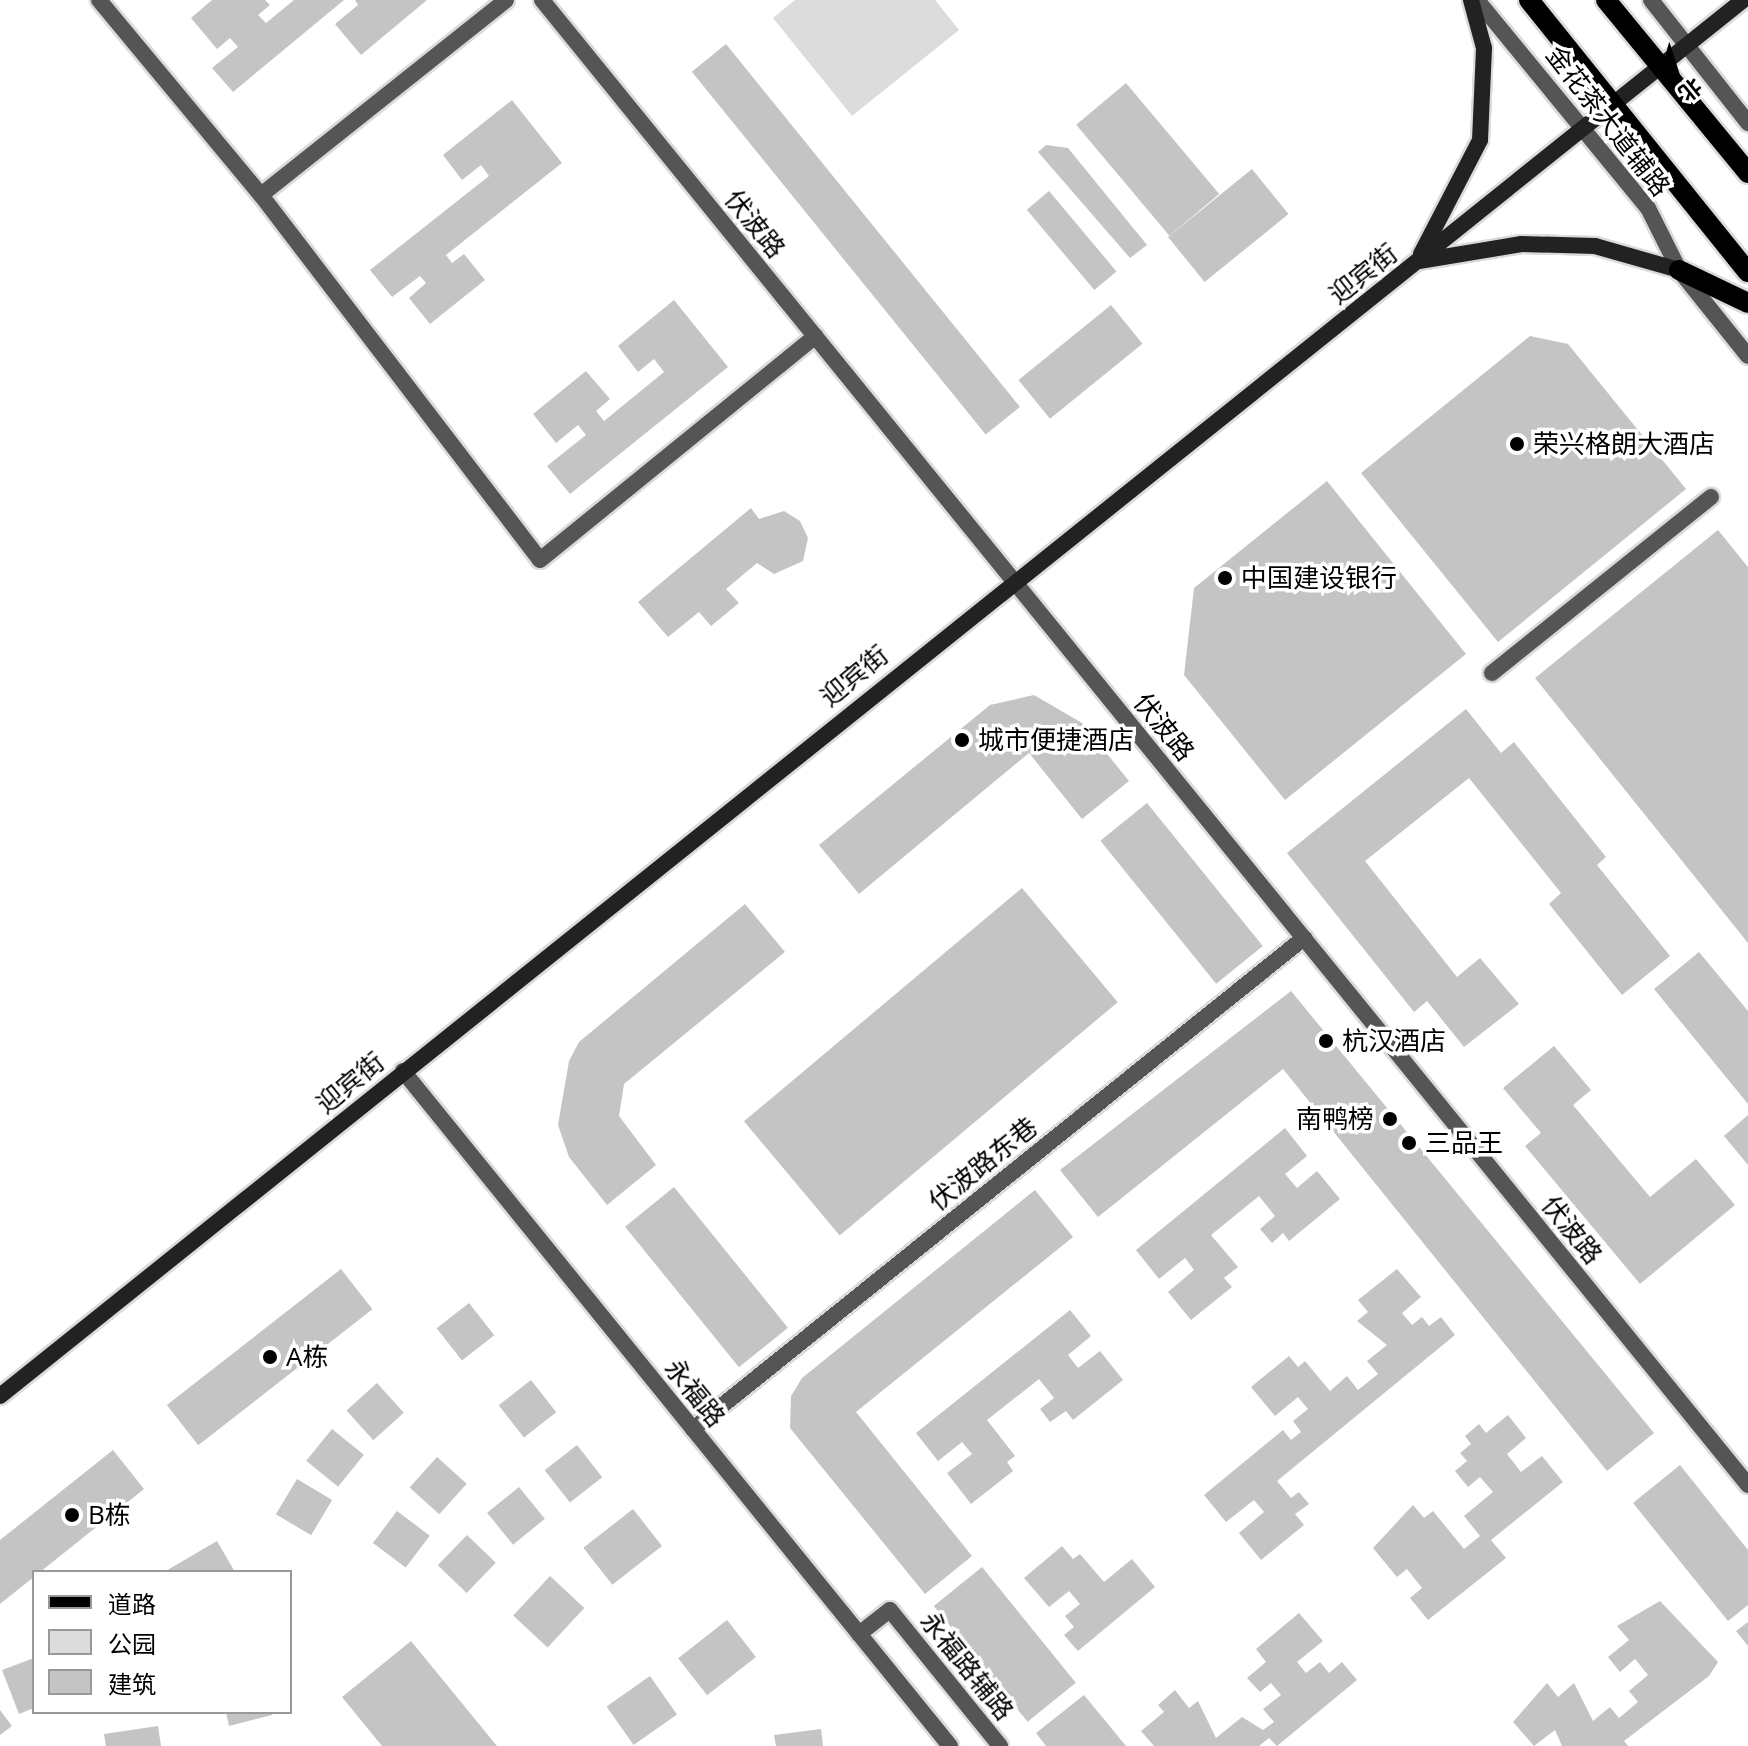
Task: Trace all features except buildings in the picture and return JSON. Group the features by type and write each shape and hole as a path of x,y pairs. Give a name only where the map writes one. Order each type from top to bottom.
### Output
{"main road":[{"path":"1418,261 1480,140 1484,48 1474,0"},
{"path":"1529,0 1748,272"},
{"path":"1606,0 1748,173"},
{"name":"迎宾街","path":"0,1396 1014,578 1418,261 1743,0"},
{"path":"1418,261 1522,244 1580,245 1679,270 1748,303"}],"street":[{"path":"99,0 261,195 540,560 816,336"},
{"path":"261,195 506,0"},
{"name":"伏波路","path":"542,0 1748,1485"},
{"name":"金花茶大道辅路","path":"1474,0 1585,128 1648,208 1679,270 1748,356"},
{"path":"1651,0 1748,123"},
{"path":"1492,673 1711,497"},
{"name":"伏波路东巷","path":"693,1429 1304,938"},
{"name":"永福路","path":"403,1071 950,1746"},
{"name":"永福路辅路","path":"859,1634 890,1610 1000,1746"}],"green space":[{"path":"795,0 935,0 959,30 852,116 773,18"}],"place":[{"name":"荣兴格朗大酒店","path":"1517,444"},
{"name":"中国建设银行","path":"1225,578"},
{"name":"城市便捷酒店","path":"962,740"},
{"name":"杭汉酒店","path":"1326,1041"},
{"name":"南鸭榜","path":"1390,1119"},
{"name":"三品王","path":"1409,1143"},
{"name":"A栋","path":"270,1357"},
{"name":"B栋","path":"72,1515"}]}
